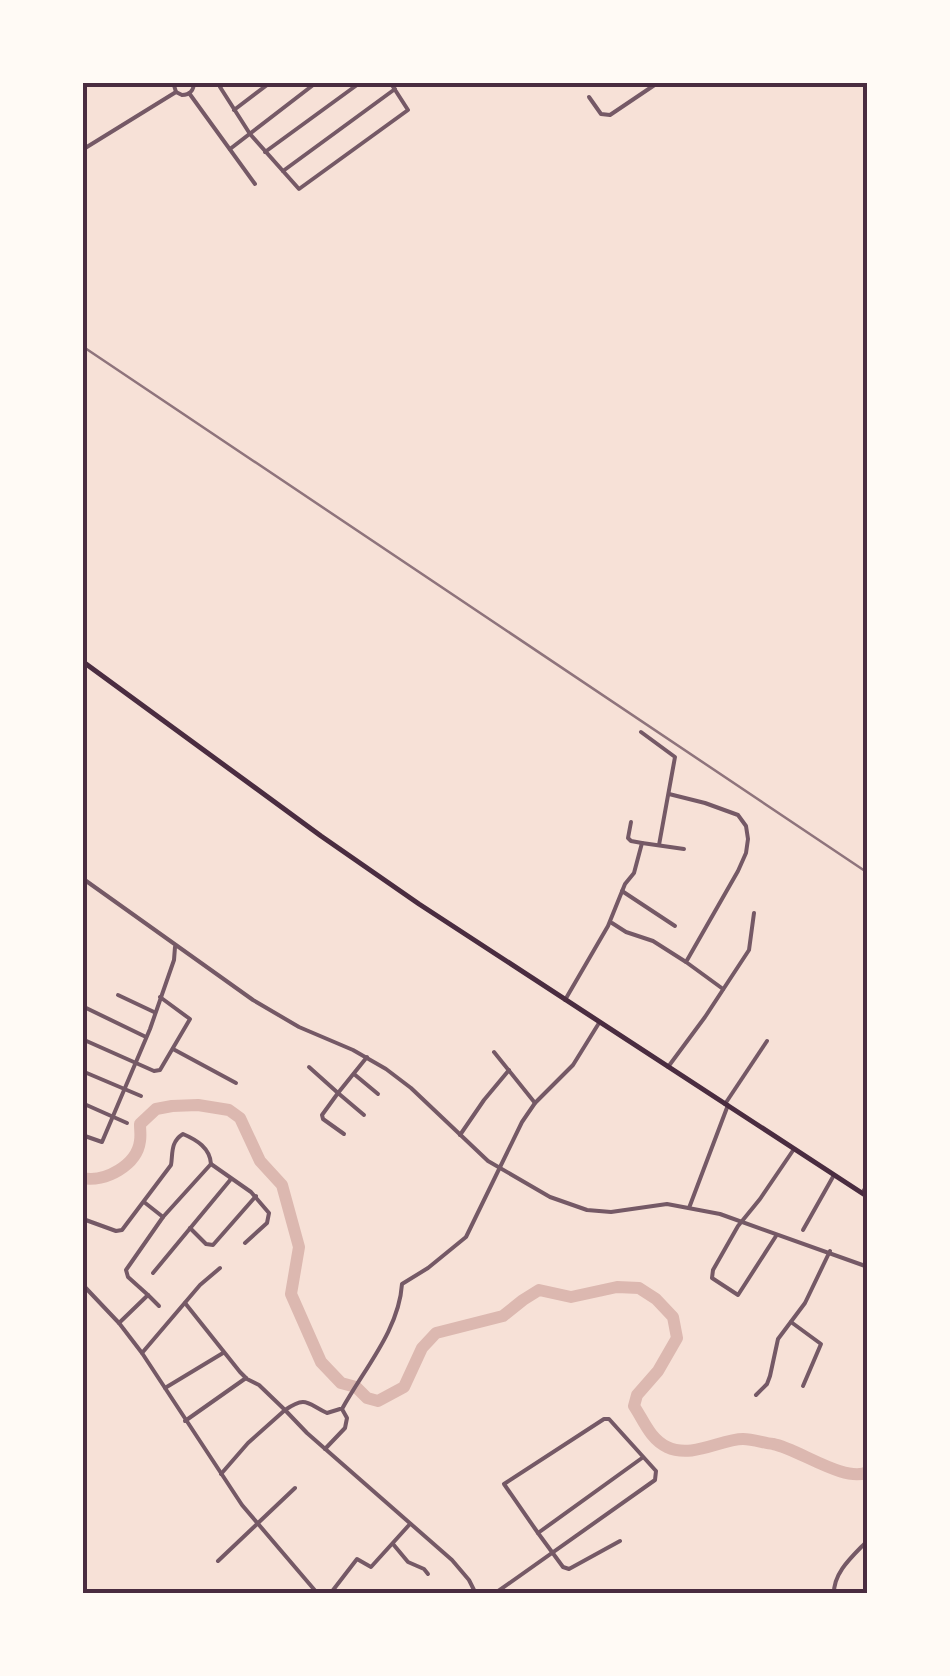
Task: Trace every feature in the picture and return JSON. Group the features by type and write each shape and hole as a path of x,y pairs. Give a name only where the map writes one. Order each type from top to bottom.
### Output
{"main road":[{"path":"82,661 322,836 599,1023 865,1195"}],"street":[{"path":"173,82 176,92 189,94"},
{"path":"189,94 194,82"},
{"path":"226,82 220,87 250,134 300,189 408,110 390,82"},
{"path":"234,110 271,82"},
{"path":"230,149 318,82"},
{"path":"266,152 361,82"},
{"path":"589,97 601,114 610,115 659,82"},
{"path":"283,171 395,89"},
{"path":"82,150 176,92"},
{"path":"189,94 255,184"},
{"path":"641,732 675,757 658,845"},
{"path":"669,794 738,816 746,826 748,839 738,871 686,962"},
{"path":"630,822 628,838 632,841 684,849"},
{"path":"566,1000 634,873 642,842"},
{"path":"82,878 238,990 299,1028 367,1057 411,1088 488,1161 550,1198 586,1210 611,1212 667,1204 689,1208 742,1220 868,1267"},
{"path":"622,891 676,926"},
{"path":"668,1067 749,950 754,913"},
{"path":"610,922 653,941 723,989"},
{"path":"82,1135 102,1142 174,960 174,944"},
{"path":"118,995 154,1012"},
{"path":"82,1039 157,1071 190,1018 160,997"},
{"path":"82,1006 146,1037"},
{"path":"221,1474 248,1443 297,1402 306,1402 327,1414 343,1406 387,1334 398,1311 402,1284 466,1237 513,1138 535,1102 573,1065 599,1023"},
{"path":"689,1208 727,1104 767,1041"},
{"path":"173,1049 236,1082"},
{"path":"494,1052 535,1102"},
{"path":"344,1134 322,1115 367,1057"},
{"path":"309,1067 364,1116"},
{"path":"82,1070 141,1096"},
{"path":"460,1135 509,1070"},
{"path":"354,1074 378,1094"},
{"path":"82,1103 127,1123"},
{"path":"83,1219 119,1232 171,1165 170,1151 185,1135 201,1144 211,1164 256,1196 270,1216 245,1243"},
{"path":"776,1235 738,1295 712,1276 738,1226 794,1148"},
{"path":"159,1306 126,1272 163,1217 211,1164"},
{"path":"803,1230 834,1175"},
{"path":"153,1274 231,1179"},
{"path":"865,1195 868,1184"},
{"path":"190,1228 212,1245 256,1196"},
{"path":"144,1202 163,1217"},
{"path":"756,1395 767,1384 778,1339 805,1303 830,1251"},
{"path":"142,1353 200,1285 220,1268"},
{"path":"82,1284 142,1353 242,1506 318,1594"},
{"path":"119,1323 148,1295"},
{"path":"185,1304 246,1378 260,1384 326,1449 461,1568 476,1594"},
{"path":"790,1322 822,1344 803,1386"},
{"path":"165,1388 223,1352"},
{"path":"185,1421 246,1378"},
{"path":"326,1449 345,1428 343,1406"},
{"path":"494,1594 552,1552 655,1480 656,1471 604,1418 504,1487 552,1552 564,1567 574,1568 620,1542"},
{"path":"538,1533 642,1457"},
{"path":"218,1561 296,1488"},
{"path":"330,1594 357,1560 371,1567 410,1524"},
{"path":"834,1594 840,1572 868,1540"},
{"path":"393,1544 408,1562 428,1574"}],"waterway":[{"path":"82,1178 100,1178 126,1165 138,1150 140,1124 156,1109 198,1105 229,1110 240,1118 260,1161 282,1185 299,1247 291,1294 321,1362 341,1383 356,1387 367,1398 378,1401 404,1387 422,1348 436,1333 503,1316 539,1290 571,1297 617,1287 639,1288 673,1317 677,1338 658,1371 637,1395 634,1406 661,1444 686,1451 751,1440 784,1447 847,1473 868,1472"}],"railway":[{"path":"82,346 868,873"}]}
